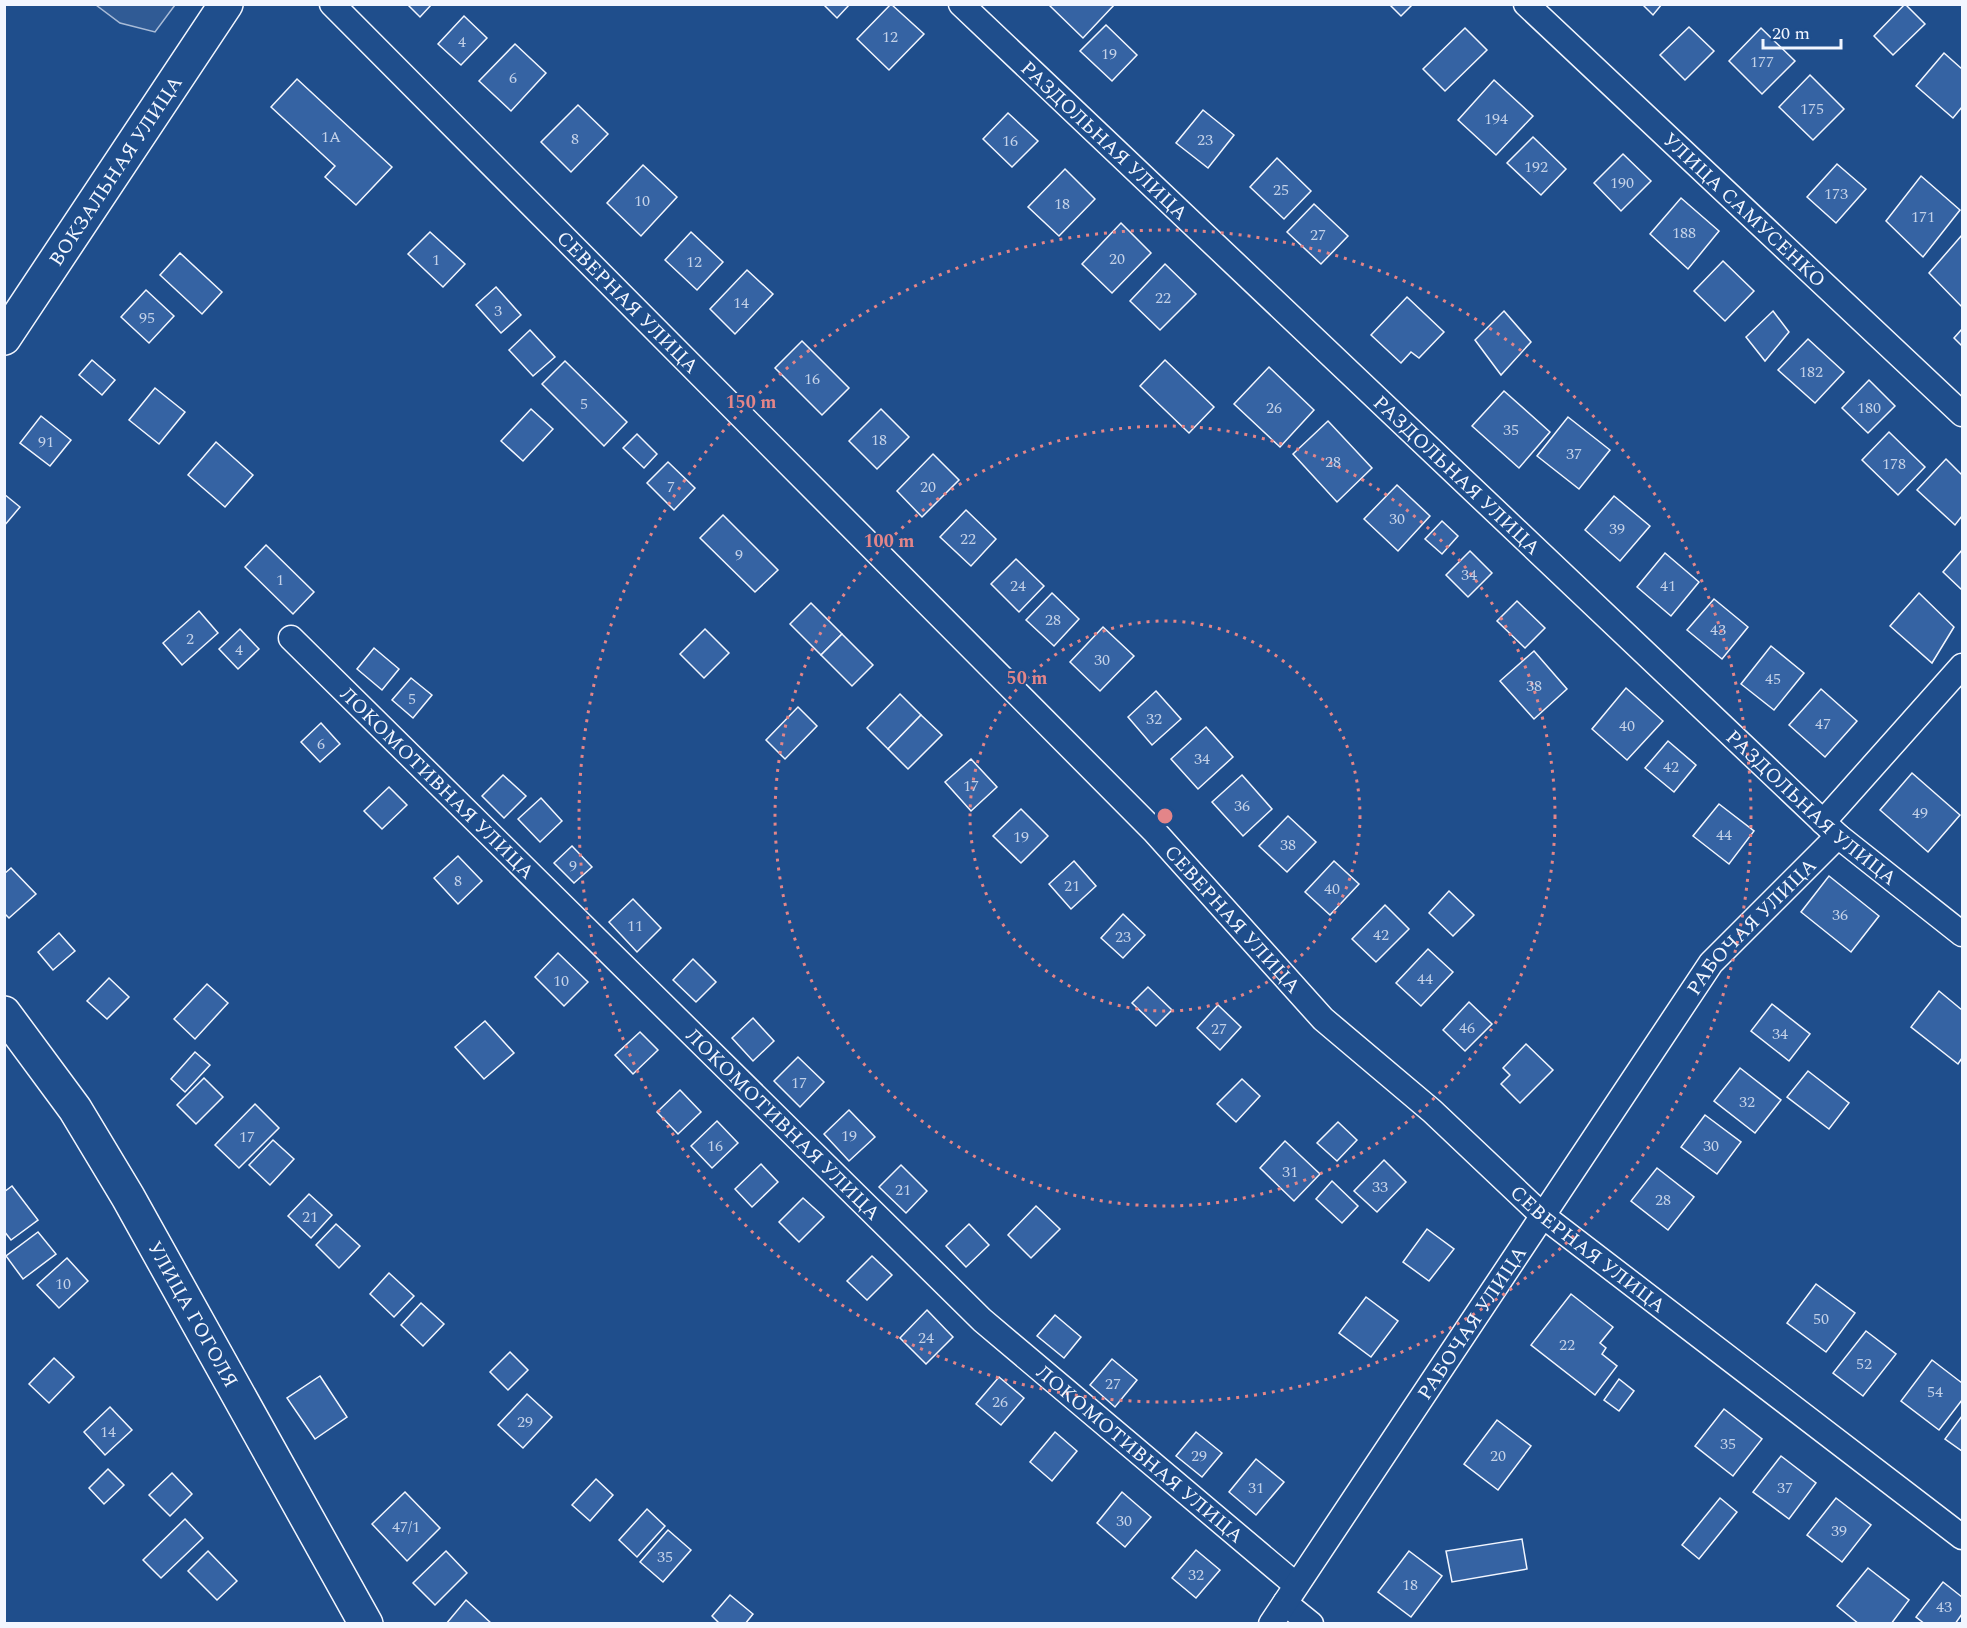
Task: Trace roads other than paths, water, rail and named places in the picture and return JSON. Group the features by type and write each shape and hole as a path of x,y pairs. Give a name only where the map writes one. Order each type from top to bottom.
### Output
{"main road":[{"name":"ВОКЗАЛЬНАЯ УЛИЦА","path":"4,338 226,4"},
{"name":"УЛИЦА ГОГОЛЯ","path":"4,1013 75,1109 128,1197 366,1623"}],"street":[{"name":"СЕВЕРНАЯ УЛИЦА","path":"332,4 1154,831 1323,1019 1432,1111 1542,1215 1962,1537"},
{"name":"РАЗДОЛЬНАЯ УЛИЦА","path":"961,4 1831,829 1962,934"},
{"name":"УЛИЦА САМУСЕНКО","path":"1526,4 1962,414"},
{"name":"ЛОКОМОТИВНАЯ УЛИЦА","path":"291,638 982,1320 1290,1594 1311,1623"},
{"name":"РАБОЧАЯ УЛИЦА","path":"1271,1623 1711,963 1831,829 1962,666"}]}
